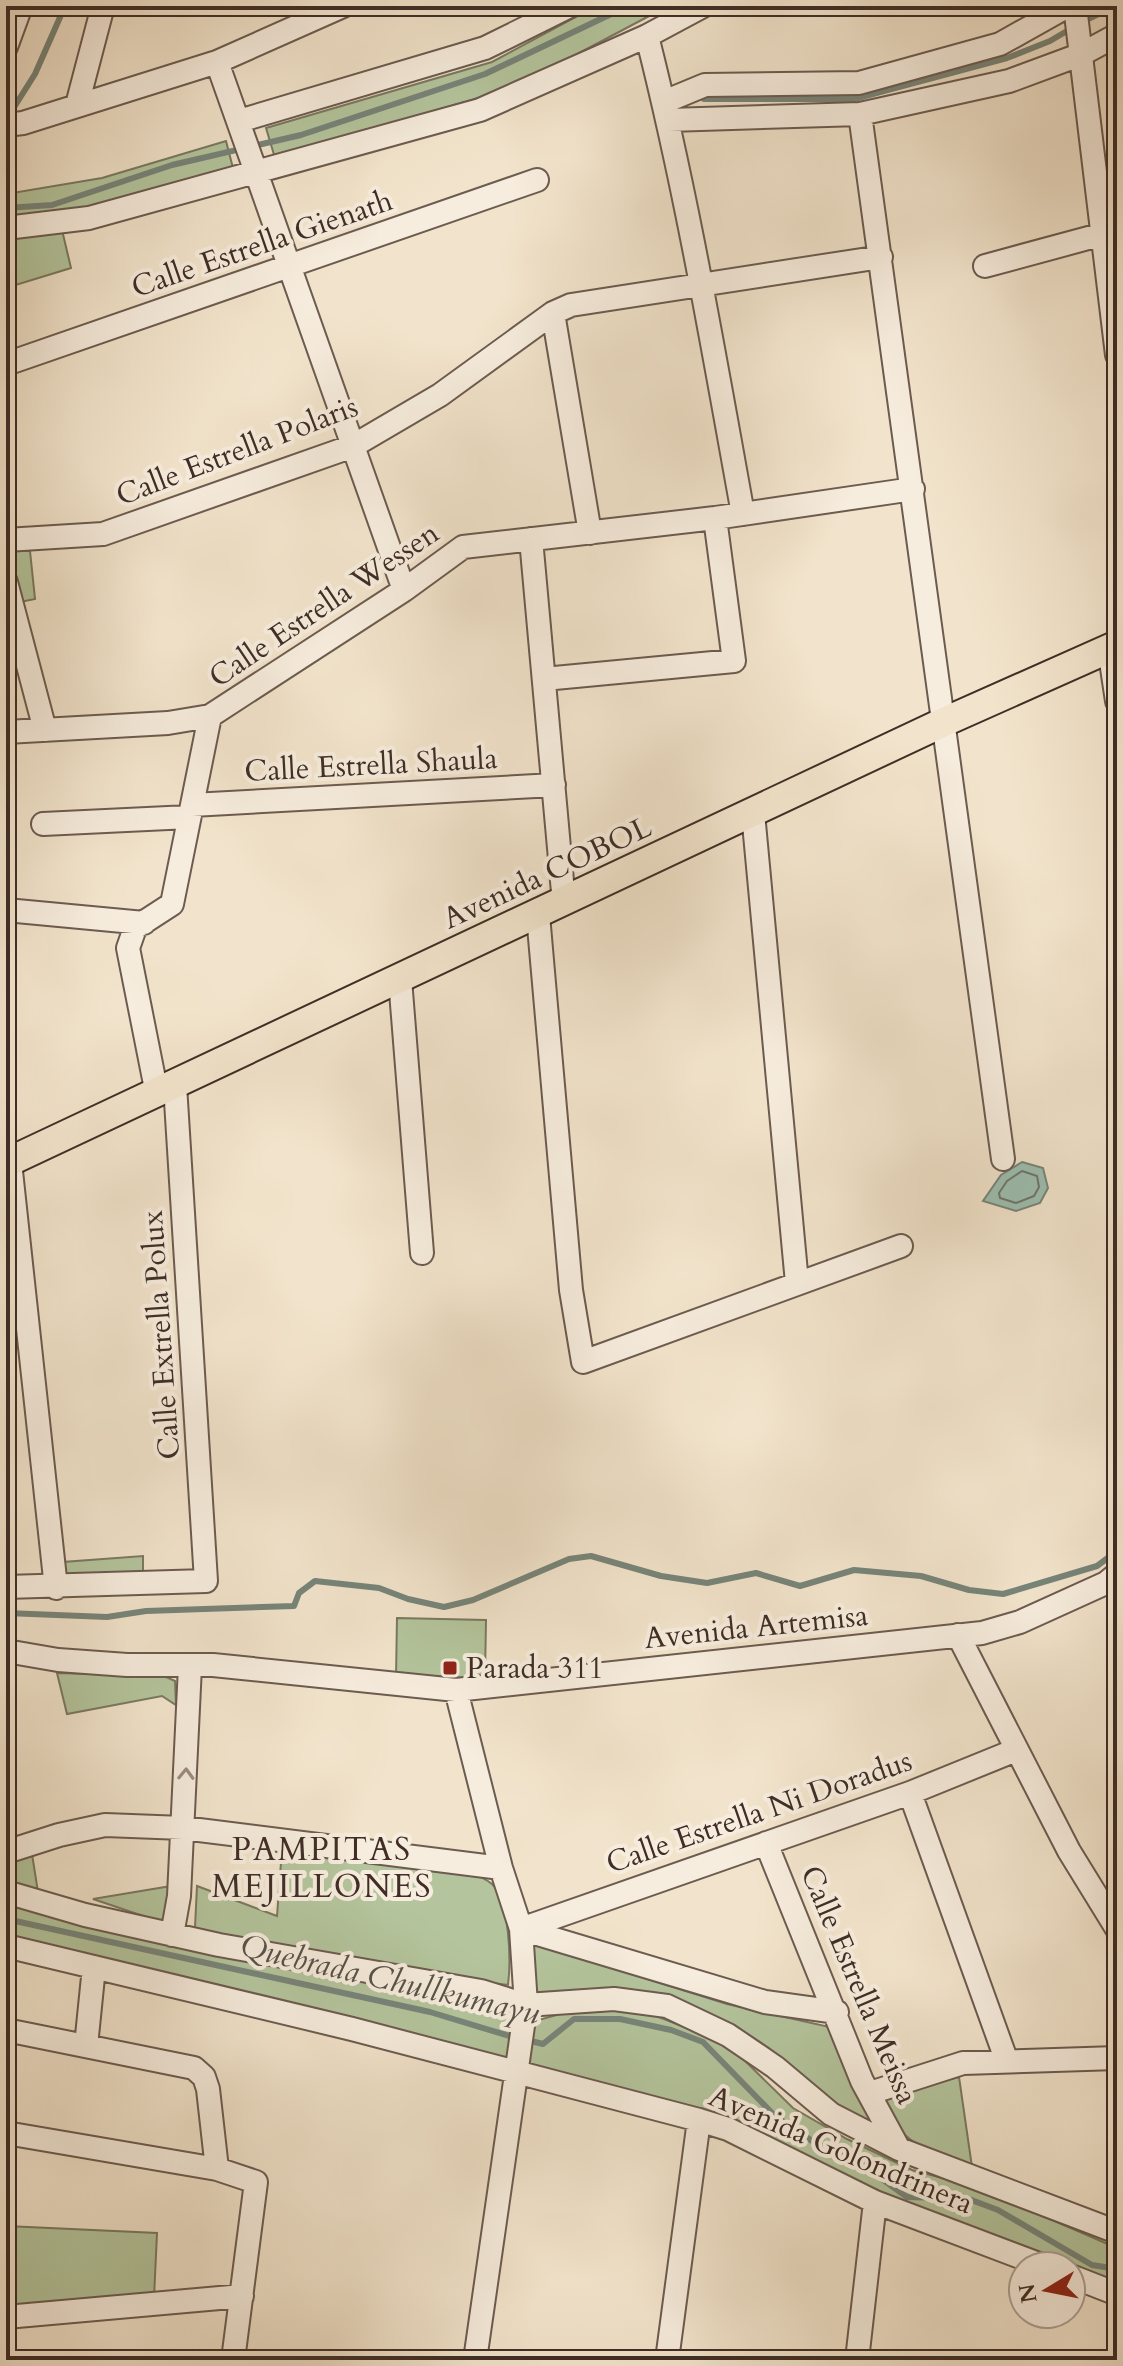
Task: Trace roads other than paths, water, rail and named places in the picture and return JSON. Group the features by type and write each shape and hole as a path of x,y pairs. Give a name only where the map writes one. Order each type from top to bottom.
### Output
{"main road":[{"name":"Avenida COBOL","path":"8,1163 944,722 1113,646"}],"street":[{"path":"6,47 21,6"},
{"path":"77,105 103,6"},
{"path":"6,125 23,123 217,62 343,6"},
{"path":"6,228 89,218 248,147 485,48 570,6"},
{"path":"248,147 480,110 647,36 703,6"},
{"path":"666,111 705,85 859,83 1000,44 1068,6"},
{"path":"1075,6 1107,222 1117,355"},
{"path":"666,111 860,114 1009,81 1082,54 1117,35"},
{"path":"647,36 702,285 743,514"},
{"path":"217,62 404,590"},
{"path":"860,114 1003,1159"},
{"name":"Calle Estrella Gienath","path":"6,364 537,180"},
{"path":"985,266 1107,222"},
{"name":"Calle Estrella Polaris","path":"6,540 103,534 353,446 440,395 553,313 571,305 881,257"},
{"path":"553,313 590,533"},
{"name":"Calle Estrella Wessen","path":"6,732 168,723 210,716 404,590 463,547 715,518 913,489"},
{"path":"544,679 734,661 715,518"},
{"path":"531,539 564,903"},
{"path":"6,582 45,730"},
{"path":"1113,646 1117,701"},
{"path":"6,910 144,923 172,904 210,716"},
{"name":"Calle Estrella Shaula","path":"43,824 554,785"},
{"path":"753,813 797,1283"},
{"path":"538,915 571,1290 583,1362 901,1246"},
{"name":"Calle Extrella Polux","path":"56,1588 206,1581 166,1089 128,948 135,928 144,923"},
{"path":"400,979 422,1253"},
{"path":"6,1587 56,1588 8,1163"},
{"name":"Avenida Artemisa","path":"6,1651 72,1661 190,1666 456,1690 982,1633 1020,1622 1106,1583 1117,1574"},
{"path":"958,1635 1069,1851 1116,1924"},
{"path":"172,1935 179,1896 190,1666"},
{"path":"456,1690 501,1868 521,1929 526,2005 475,2360"},
{"name":"Calle Estrella Ni Doradus","path":"521,1929 910,1793 1016,1750"},
{"path":"910,1793 1006,2059"},
{"path":"6,1852 59,1835 105,1825 183,1828 501,1868"},
{"name":"Calle Estrella Meissa","path":"766,1843 870,2093 899,2149"},
{"name":"Avenida Golondrinera","path":"6,1892 172,1935 481,1991 526,2005 614,1999 667,2006 728,2035 775,2067 831,2114 899,2149 1117,2232"},
{"path":"521,1929 765,2002 837,2012"},
{"name":"Avenida Golondrinera","path":"6,1946 517,2071 699,2120 728,2129 875,2202 1007,2252"},
{"path":"86,2046 94,1967"},
{"path":"6,2030 194,2068 204,2077 217,2169"},
{"path":"870,2093 963,2063 1006,2059 1117,2058"},
{"path":"667,2360 699,2120"},
{"path":"6,2133 217,2169 256,2182 233,2360"},
{"path":"857,2360 875,2202"},
{"path":"1087,2282 1117,2294"},
{"path":"6,2317 242,2296"}],"water":[{"path":"1022,1162 1043,1168 1048,1188 1040,1203 1016,1211 983,1201 1001,1175"}],"waterway":[{"path":"6,120 35,74 65,6"},
{"path":"6,208 52,205 172,165 301,135 485,74 628,6"},
{"path":"1082,22 1115,6"},
{"path":"704,99 854,99 1007,58 1050,41 1072,28"},
{"path":"6,1613 107,1617 146,1611 294,1606 299,1593 315,1581 379,1588 408,1599 444,1607 473,1600 569,1559 591,1556 661,1576 707,1583 756,1573 800,1586 854,1570 921,1576 969,1590 1003,1594 1097,1566 1117,1551"},
{"name":"Quebrada Chullkumayu","path":"6,1919 430,2012 516,2038"},
{"name":"Quebrada Chullkumayu","path":"527,2040 543,2044 574,2019 620,2019 671,2030 703,2042 775,2116 815,2143 853,2158 907,2197 944,2198 958,2195 998,2210 1092,2265 1117,2269"}],"place":[{"name":"Parada 311","path":"450,1668"}],"district":[{"name":"PAMPITAS MEJILLONES","path":"322,1868"}]}
